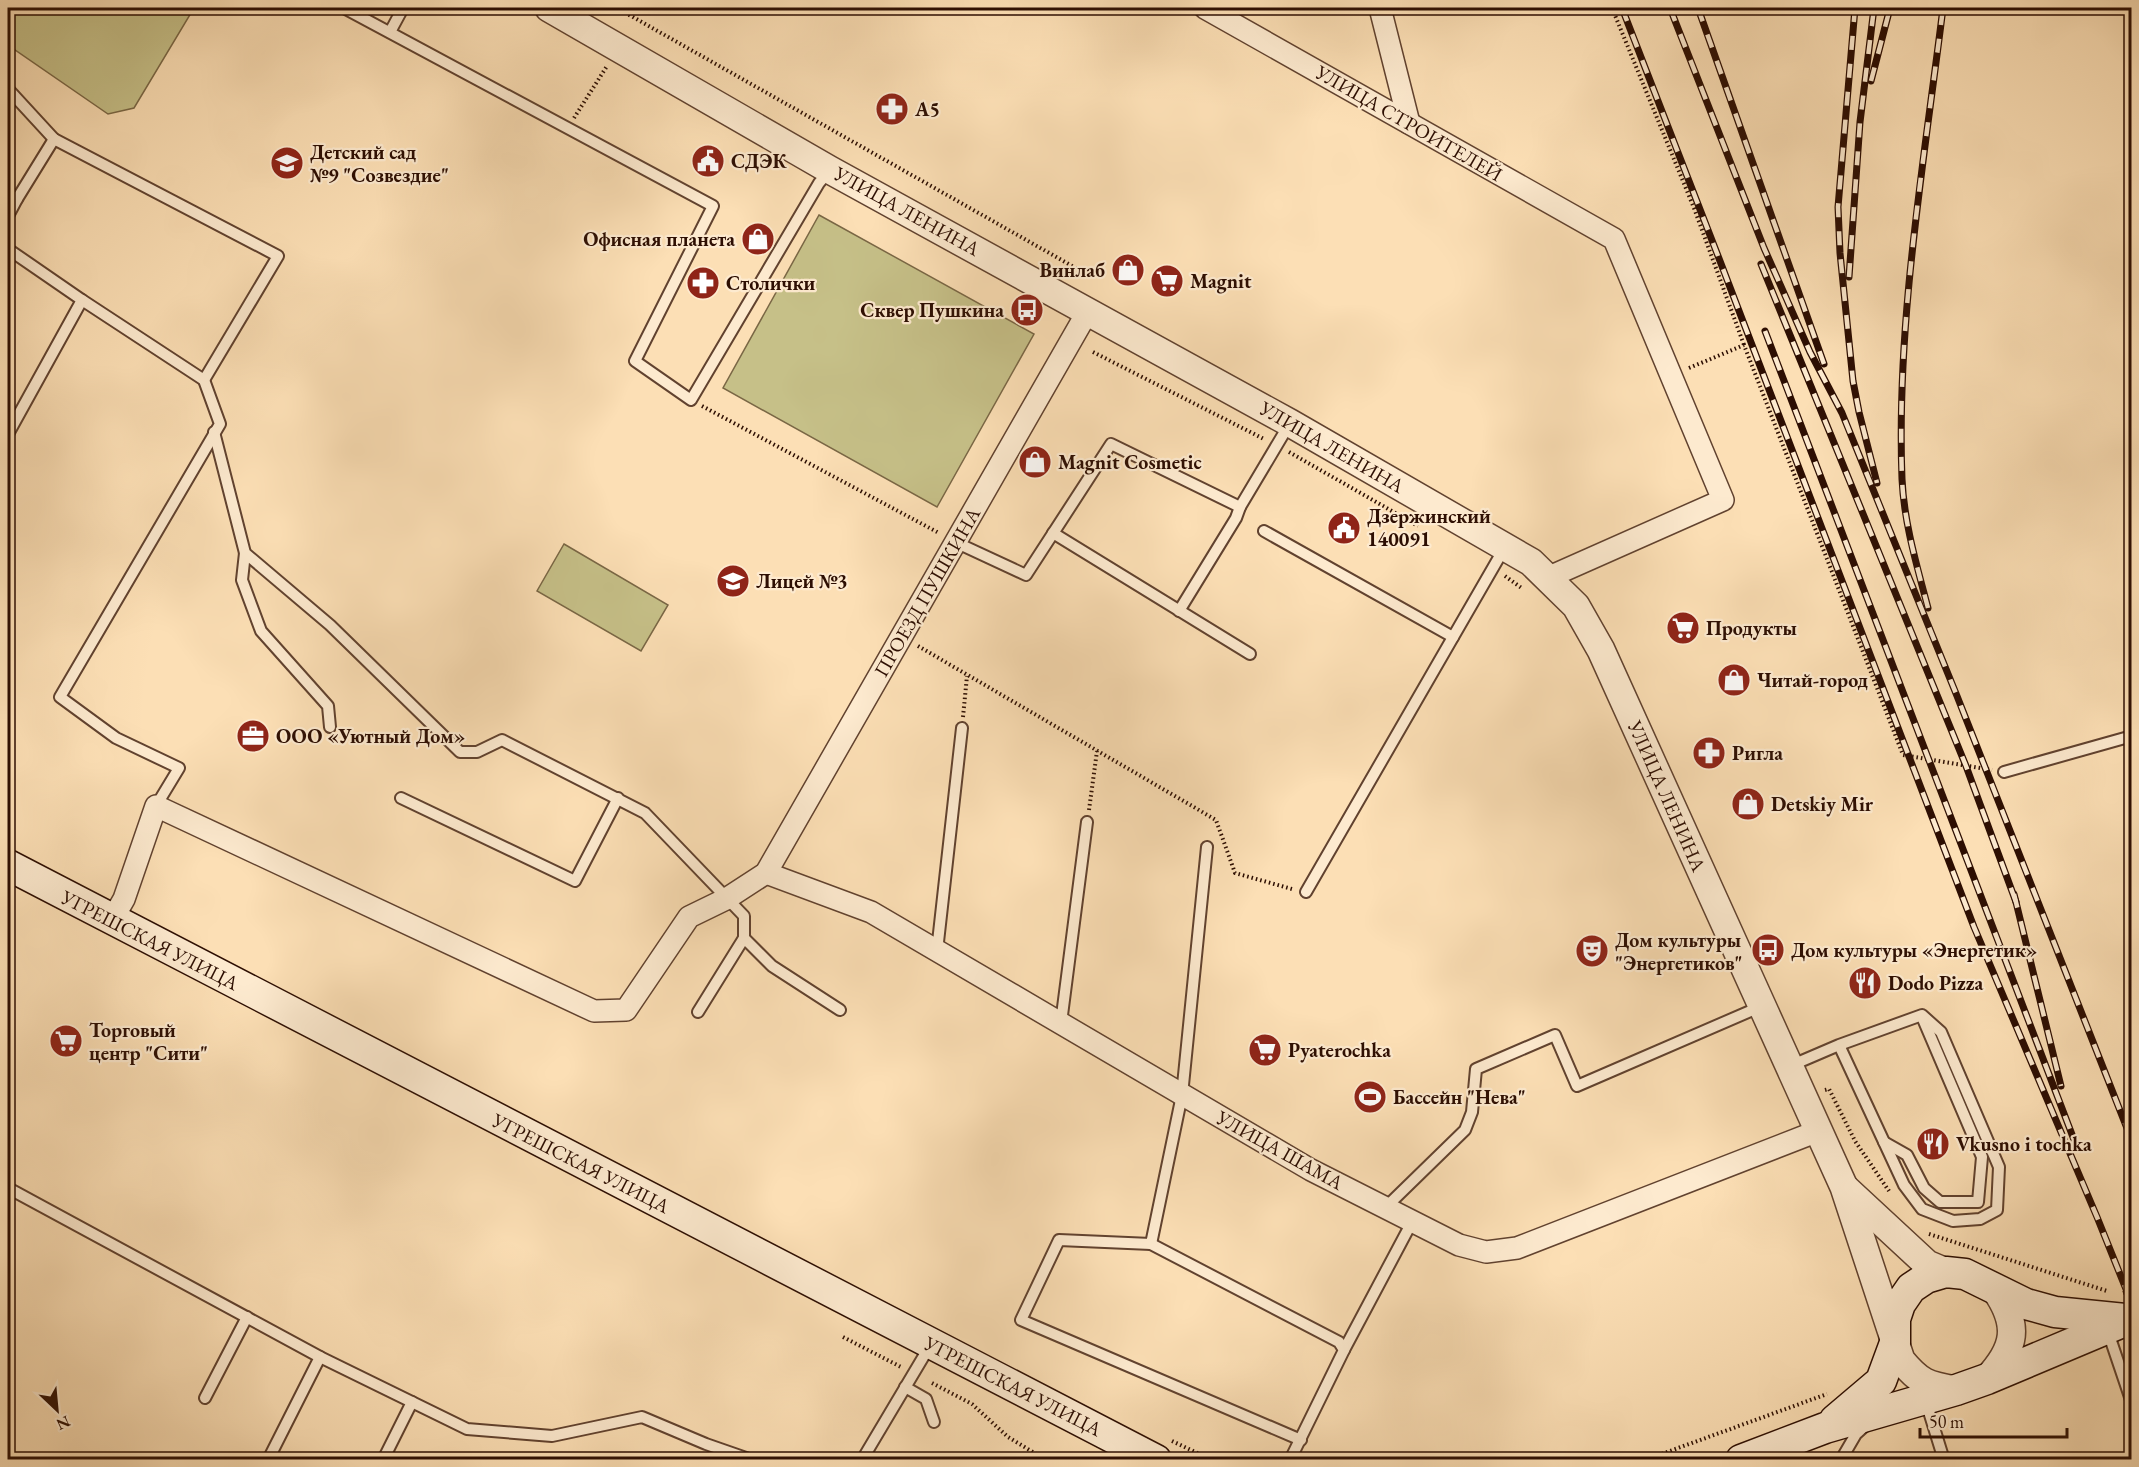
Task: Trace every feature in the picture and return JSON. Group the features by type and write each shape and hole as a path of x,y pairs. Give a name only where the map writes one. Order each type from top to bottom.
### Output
{"main road":[{"name":"УГРЕШСКАЯ УЛИЦА","path":"8,866 1156,1460"},
{"name":"УЛИЦА ЛЕНИНА","path":"1946,1272 1965,1274 1983,1281 2026,1304 2055,1312 2122,1322"},
{"path":"1826,1428 1881,1381 1894,1343 1895,1319 1900,1304 1911,1288 1926,1278 1946,1272"},
{"path":"1741,1460 1826,1428 1987,1379 2122,1322"}],"street":[{"name":"УЛИЦА ЛЕНИНА","path":"549,8 830,170 1088,311 1284,434 1500,557 1531,562 1539,586 1576,606 1601,651 1844,1187 1901,1360 1914,1376 1931,1386 1956,1390"},
{"name":"УЛИЦА СТРОИТЕЛЕЙ","path":"1205,8 1614,239 1671,376"},
{"path":"1380,8 1409,123"},
{"name":"ПРОЕЗД ПУШКИНА","path":"766,873 1088,311"},
{"path":"1539,586 1723,500 1671,376"},
{"path":"112,920 124,899 156,806 594,1011 627,1010 689,917 726,899 766,873"},
{"name":"УЛИЦА ШАМА","path":"766,873 871,912 1311,1170 1459,1245 1486,1252 1516,1248 1818,1131"},
{"name":"УЛИЦА ЛЕНИНА","path":"1844,1187 1927,1264 1946,1272"},
{"path":"1987,1379 2003,1362 2010,1347 2012,1330 2006,1305 1995,1289"}],"lane":[{"path":"344,8 713,206 635,362 691,400 819,183 830,170"},
{"path":"390,32 403,8"},
{"path":"8,89 54,139 278,256 204,380"},
{"path":"8,216 13,196 54,139"},
{"path":"8,249 204,380 220,424 60,697 116,738 178,768 156,806"},
{"path":"8,434 82,300"},
{"path":"214,432 245,553 242,580 261,631 328,706 330,727"},
{"path":"1179,611 1284,434"},
{"path":"955,542 1026,575 1111,444 1240,507"},
{"path":"1263,531 1453,637"},
{"path":"1053,533 1250,654"},
{"path":"245,553 330,625 460,752 477,753 502,740 645,813 744,916 744,938 698,1012"},
{"path":"1306,892 1500,557"},
{"path":"937,952 962,728"},
{"path":"2004,772 2132,736"},
{"path":"401,798 575,880 618,798"},
{"path":"1061,1023 1087,822"},
{"path":"1151,1244 1182,1095 1207,847"},
{"path":"744,938 772,966 840,1010"},
{"path":"1385,1208 1466,1130 1472,1112 1476,1069 1555,1035 1577,1086 1762,1006"},
{"path":"1789,1067 1839,1045 1922,1015"},
{"path":"1839,1045 1904,1185 1923,1209 1953,1221 1980,1219 1997,1210 1999,1167 1941,1032 1922,1015"},
{"path":"1884,1142 1907,1155 1924,1188 1940,1202 1978,1202 1982,1157 1922,1015"},
{"path":"8,1188 320,1358 468,1429 552,1436 642,1417 706,1444 752,1460"},
{"path":"1290,1460 1302,1440 1344,1350 1412,1222"},
{"path":"1302,1440 1021,1320 1059,1240 1151,1244 1339,1342 1344,1350"},
{"path":"205,1398 247,1317"},
{"path":"2122,1322 2132,1403"},
{"path":"862,1460 931,1343"},
{"path":"268,1460 320,1358"},
{"path":"905,1387 926,1399 934,1422"},
{"path":"1925,1399 1944,1460"},
{"path":"383,1460 412,1402"},
{"path":"1839,1460 1856,1434 1883,1410"}],"path":[{"path":"617,8 1081,272"},
{"path":"1612,8 1694,208 1744,345 1903,755 2004,772"},
{"path":"568,128 618,47"},
{"path":"1671,376 1744,345"},
{"path":"1093,352 1284,434 1427,531"},
{"path":"691,400 955,542"},
{"path":"1500,557 1539,586"},
{"path":"901,637 1216,820 1234,873 1306,892"},
{"path":"962,728 968,676"},
{"path":"1087,822 1097,751"},
{"path":"843,1337 972,1404 1008,1437 1046,1460"},
{"path":"1645,1460 1837,1390"}],"shaded area":[{"path":"8,8 194,8 134,108 108,114 8,45"},
{"path":"819,215 1034,334 937,507 723,388"},
{"path":"564,544 668,605 641,651 537,591"}],"railway":[{"path":"1622,8 1974,927 2132,1304"},
{"path":"1670,8 1764,248 1810,352 1842,413 1957,696 2132,1141"},
{"path":"1698,8 1824,364"},
{"path":"1855,8 1838,207 1840,253 1853,381 1877,483"},
{"path":"1849,277 1860,122 1874,8"},
{"path":"1871,81 1890,8"},
{"path":"1928,608 1905,512 1901,420 1903,361 1913,243 1943,8"},
{"path":"1761,264 1966,766 2016,902"},
{"path":"1765,331 2076,1145"},
{"path":"2014,894 2061,1086"}],"place":[{"name":"А5","path":"892,109"},
{"name":"СДЭК","path":"708,161"},
{"name":"Детский сад №9 \"Созвездие\"","path":"287,163"},
{"name":"Офисная планета","path":"758,239"},
{"name":"Винлаб","path":"1128,270"},
{"name":"Magnit","path":"1167,281"},
{"name":"Столички","path":"703,283"},
{"name":"Сквер Пушкина","path":"1027,310"},
{"name":"Magnit Cosmetic","path":"1035,462"},
{"name":"Дзержинский 140091","path":"1344,528"},
{"name":"Лицей №3","path":"733,581"},
{"name":"Продукты","path":"1683,628"},
{"name":"Читай-город","path":"1734,680"},
{"name":"ООО «Уютный Дом»","path":"253,736"},
{"name":"Ригла","path":"1709,753"},
{"name":"Detskiy Mir","path":"1748,804"},
{"name":"Дом культуры «Энергетик»","path":"1768,950"},
{"name":"Дом культуры \"Энергетиков\"","path":"1592,951"},
{"name":"Dodo Pizza","path":"1865,983"},
{"name":"Торговый центр \"Сити\"","path":"66,1041"},
{"name":"Pyaterochka","path":"1265,1050"},
{"name":"Бассейн \"Нева\"","path":"1370,1097"},
{"name":"Vkusno i tochka","path":"1933,1144"}]}
